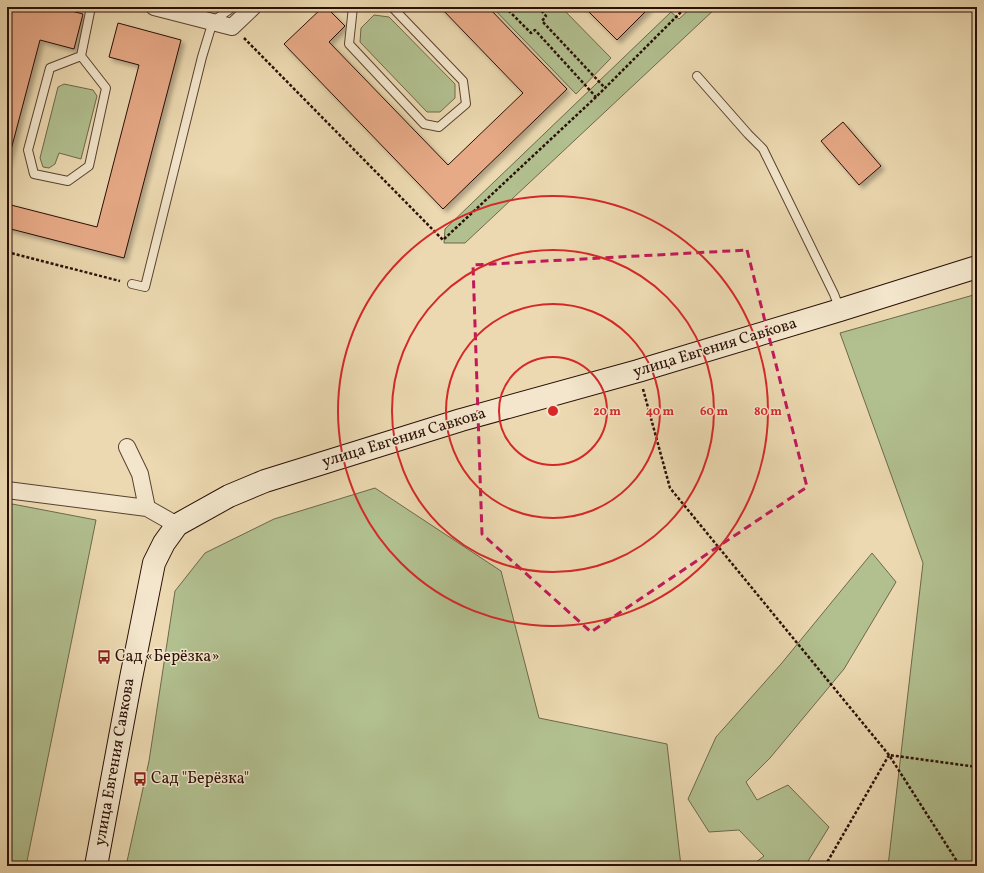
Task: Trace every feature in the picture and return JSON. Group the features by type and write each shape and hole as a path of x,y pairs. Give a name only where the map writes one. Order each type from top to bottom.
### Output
{"main road":[{"name":"улица Евгения Савкова","path":"96,866 154,563 164,543 177,525 229,496 264,481 461,420 638,371 977,267"}],"street":[{"path":"154,7 216,14 232,27 253,7"},
{"path":"127,447 140,474 147,508"},
{"path":"7,490 147,508 177,525"}],"lane":[{"path":"81,56 50,68 28,150 34,174 68,181 89,166 106,88 81,56 91,7"},
{"path":"353,7 349,44 424,124 439,127 466,104 463,81 392,7"},
{"path":"132,284 145,287 202,57 216,14"},
{"path":"697,76 763,149 834,294 840,310"}],"path":[{"path":"505,7 531,33 535,30 596,97"},
{"path":"538,7 546,16 542,21 606,88"},
{"path":"232,27 254,47 443,240 606,88 686,7"},
{"path":"7,252 132,284"},
{"path":"638,371 670,488 889,755 960,866"},
{"path":"889,755 977,767"},
{"path":"825,866 889,755"}],"highlighted area":[{"path":"747,250 807,487 591,632 482,534 473,265"}],"green space":[{"path":"492,7 561,7 611,58 576,94"},
{"path":"692,7 717,7 465,243 444,243 445,229 671,12 679,19"},
{"path":"374,15 389,17 455,84 455,98 440,112 427,112 360,42 361,28"},
{"path":"64,84 93,90 97,96 81,159 59,153 55,164 49,168 43,167 40,158 58,87"},
{"path":"977,294 977,866 888,866 923,563 840,333"},
{"path":"375,488 501,571 539,718 667,744 681,866 126,866 149,761 175,591 205,553 274,519"},
{"path":"7,503 96,520 26,866 7,866"},
{"path":"872,553 896,582 844,669 770,758 746,782 757,800 788,785 829,827 805,866 751,866 764,856 739,830 709,832 688,799 716,737 781,664"}],"building":[{"path":"8,7 56,7 83,14 74,49 40,40 7,165 7,13"},
{"path":"323,7 326,7 345,26 329,42 448,165 523,93 440,7 488,7 567,89 443,209 284,44"},
{"path":"584,7 650,7 617,40"},
{"path":"118,23 181,40 124,258 7,228 7,204 97,227 139,65 109,57"},
{"path":"843,122 881,166 859,185 821,141"}],"place":[{"name":"Сад «Берёзка»","path":"104,657"},
{"name":"Сад \"Берёзка\"","path":"140,779"}]}
